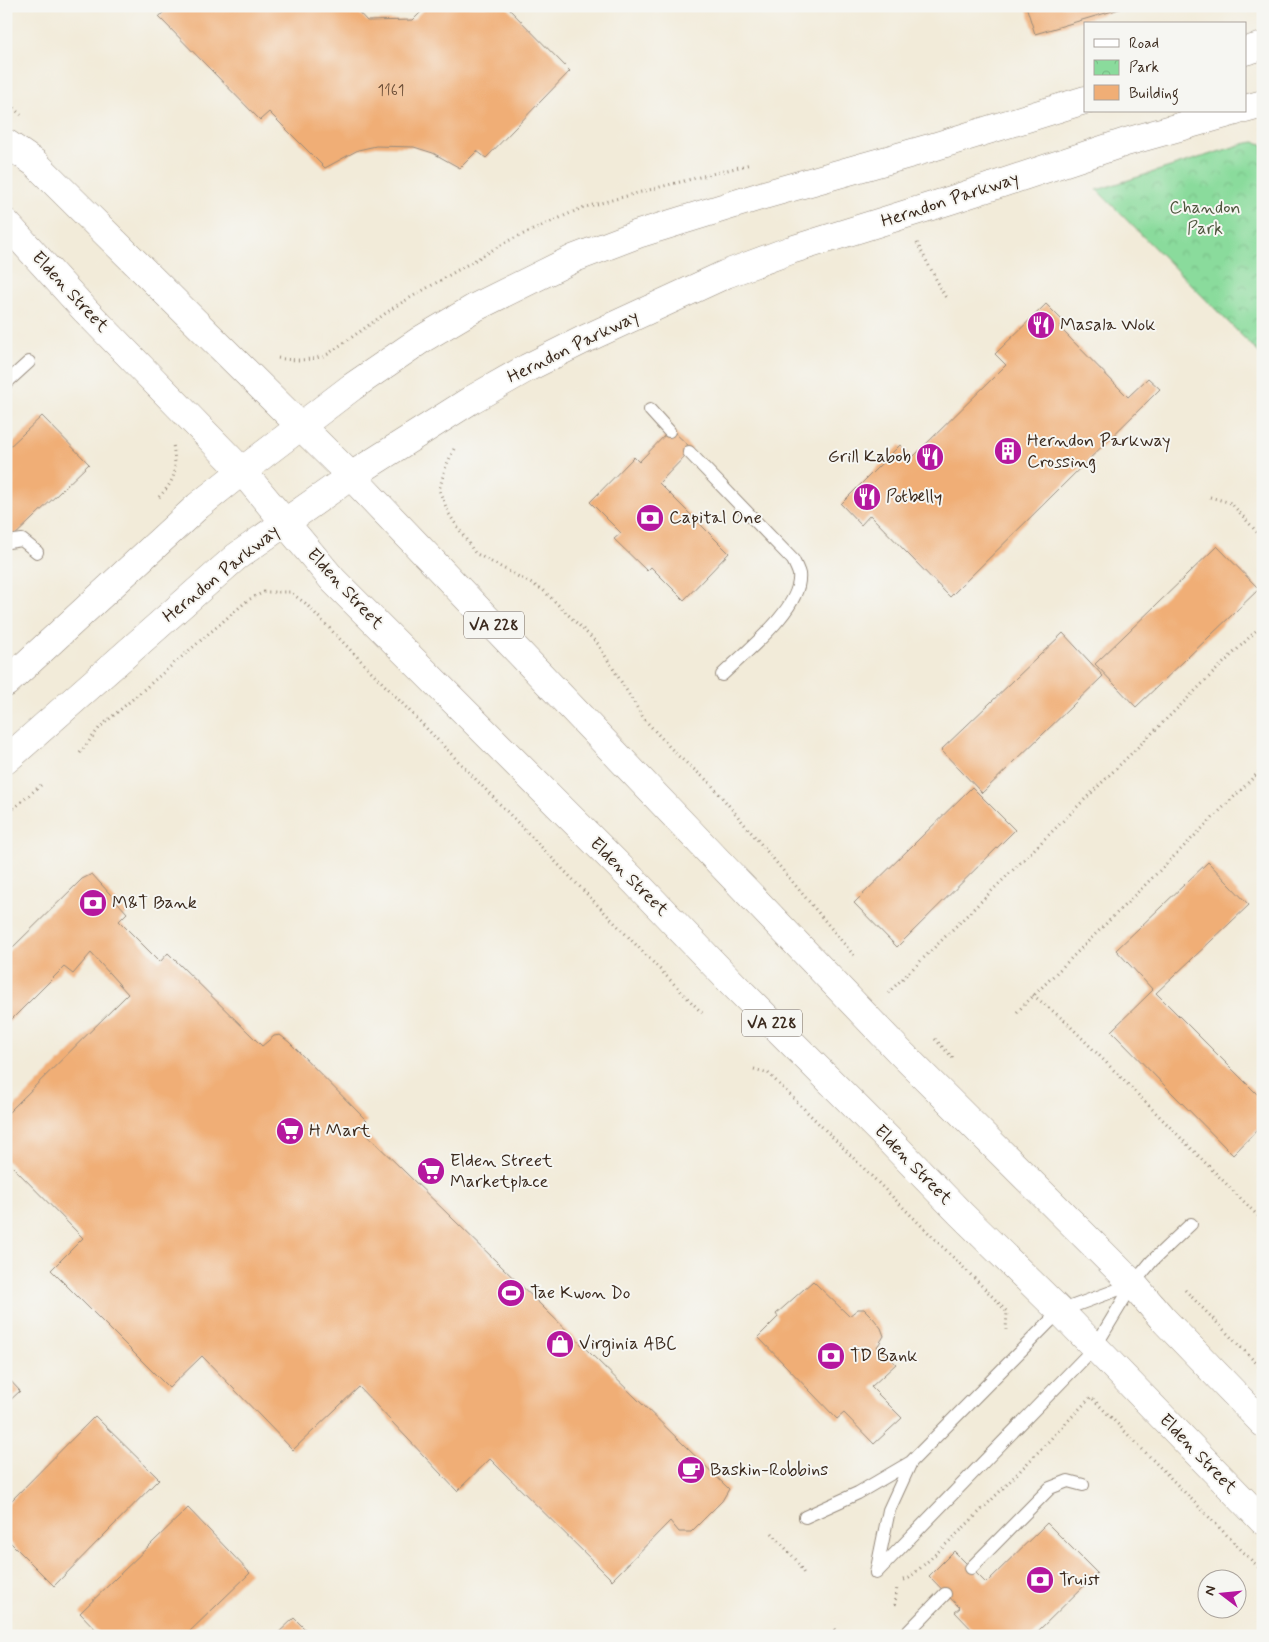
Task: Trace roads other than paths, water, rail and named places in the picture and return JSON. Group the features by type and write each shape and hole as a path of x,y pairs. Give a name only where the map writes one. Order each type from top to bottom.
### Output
{"main road":[{"path":"1246,51 1263,46"},
{"path":"6,683 198,506 352,387 422,339 476,307 575,258 638,234 1084,100"},
{"path":"1246,109 1263,104"},
{"name":"Herndon Parkway","path":"6,760 236,557 351,476 471,400 527,368 726,274 792,250 1126,142 1232,112"},
{"path":"6,143 34,163 302,426"},
{"name":"Elden Street","path":"6,223 86,311 242,471 333,580 636,883 733,984 960,1213 1060,1311 1263,1521"},
{"name":"VA 228","path":"302,426 899,1051 1133,1284 1177,1334 1263,1423"}],"lane":[{"path":"6,383 29,362"},
{"path":"650,410 669,431"},
{"path":"689,452 793,560 799,573 798,586 792,602 777,622 722,675"},
{"path":"8,542 22,534 37,552"},
{"path":"911,1462 889,1510 876,1573 1095,1348 1133,1284 1152,1261 1191,1224"},
{"path":"805,1517 858,1493 911,1462 1060,1311 1133,1284"},
{"path":"971,1568 1050,1488 1068,1481 1083,1485"},
{"path":"904,1636 945,1594"}],"place":[{"name":"Masala Wok","path":"1041,325"},
{"name":"Herndon Parkway Crossing","path":"1008,451"},
{"name":"Grill Kabob","path":"930,457"},
{"name":"Potbelly","path":"867,497"},
{"name":"Capital One","path":"650,518"},
{"name":"M&T Bank","path":"93,903"},
{"name":"H Mart","path":"290,1131"},
{"name":"Elden Street Marketplace","path":"431,1171"},
{"name":"Tae Kwon Do","path":"511,1293"},
{"name":"Virginia ABC","path":"560,1344"},
{"name":"TD Bank","path":"831,1356"},
{"name":"Baskin-Robbins","path":"691,1470"},
{"name":"Truist","path":"1040,1580"}],"park label":[{"name":"Chandon Park","path":"1205,218"}]}
